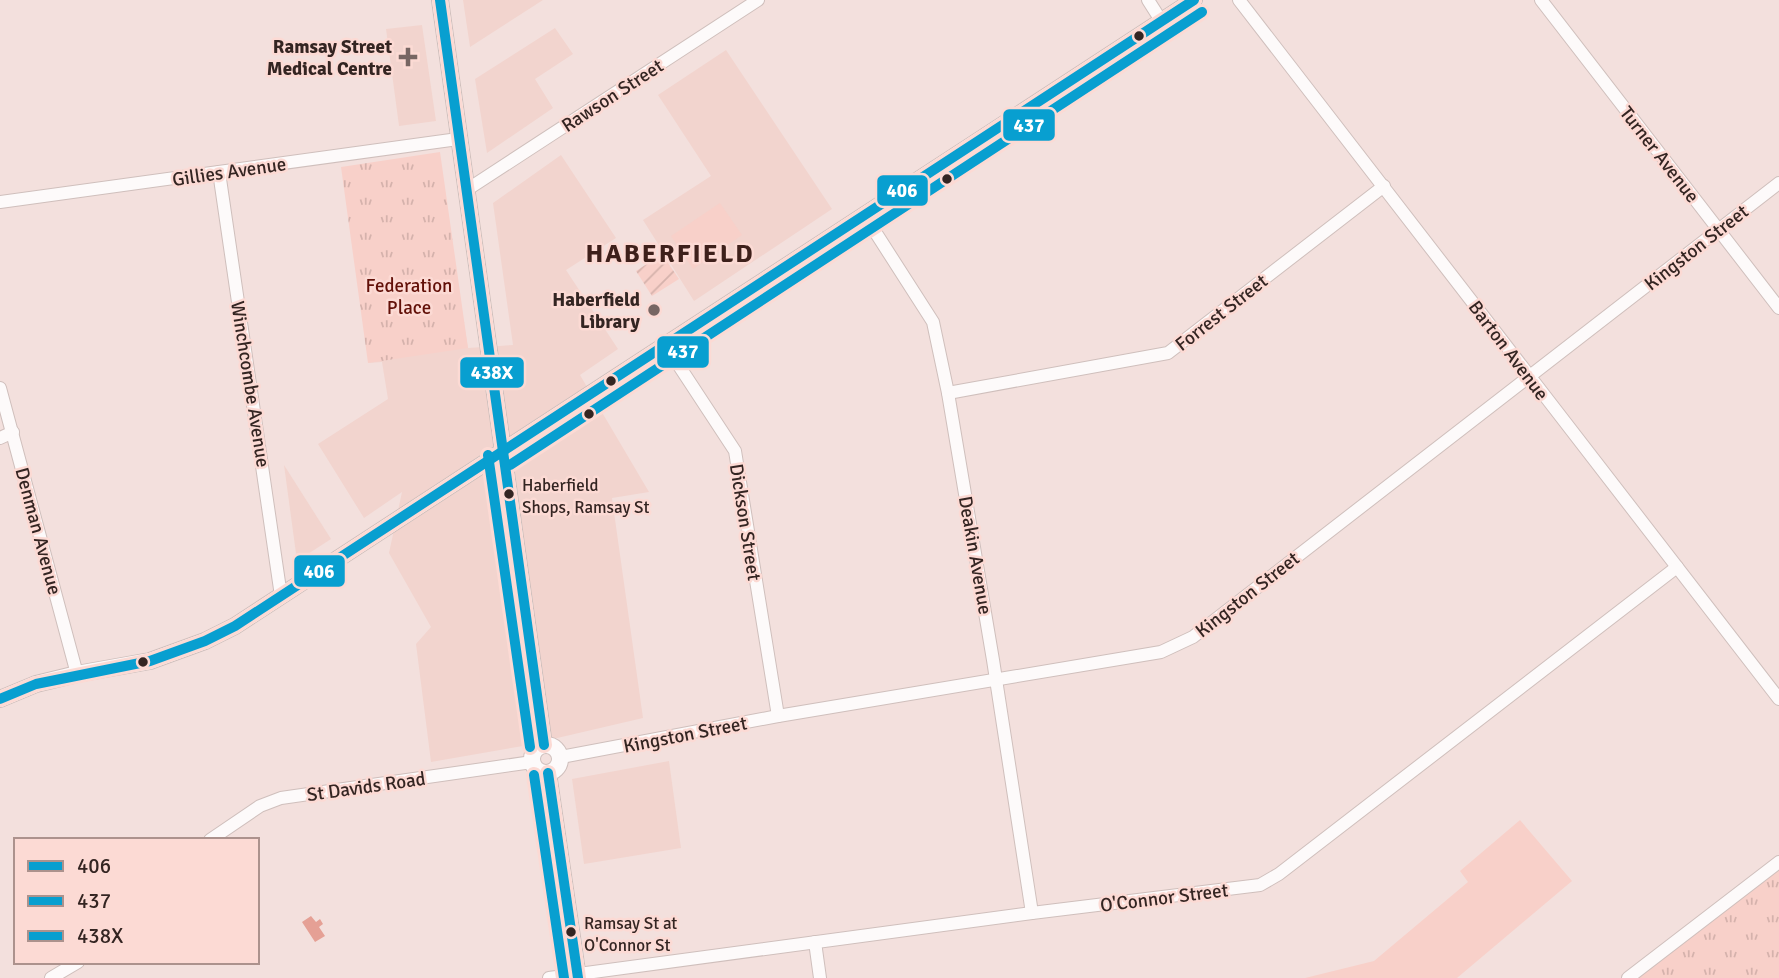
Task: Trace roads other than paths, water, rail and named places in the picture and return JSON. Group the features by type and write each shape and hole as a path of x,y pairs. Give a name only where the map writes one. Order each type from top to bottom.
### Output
{"street":[{"path":"440,0 544,745"},
{"name":"Rawson Street","path":"465,191 758,0"},
{"path":"1148,0 1162,22"},
{"path":"0,699 36,684 125,667 174,653 235,626 1194,0"},
{"name":"Barton Avenue","path":"1239,0 1779,699"},
{"name":"Turner Avenue","path":"1541,0 1779,308"},
{"name":"Gillies Avenue","path":"0,202 458,139"},
{"name":"Winchcombe Avenue","path":"219,172 281,596"},
{"name":"Kingston Street","path":"561,757 778,716 1161,652 1193,637 1779,183"},
{"name":"Forrest Street","path":"948,393 1168,353 1384,186"},
{"name":"Deakin Avenue","path":"865,216 933,322 948,393 997,681 1032,913"},
{"name":"Dickson Street","path":"666,346 734,451 778,716"},
{"name":"Denman Avenue","path":"0,388 78,674"},
{"path":"0,438 13,432"},
{"name":"O'Connor Street","path":"549,978 1260,885 1279,874 1677,566"},
{"path":"544,745 555,748 561,757 558,768 548,774 538,771 532,762 536,749 544,745"},
{"name":"St Davids Road","path":"213,838 260,806 281,798 532,762"},
{"path":"548,774 578,976"},
{"path":"1628,978 1779,862"},
{"path":"815,942 820,978"},
{"path":"51,978 75,964"}],"place":[{"name":"Ramsay Street Medical Centre","path":"408,57"},
{"name":"Haberfield Library","path":"654,310"},
{"name":"Haberfield Shops, Ramsay St","path":"509,494"},
{"name":"Ramsay St at O'Connor St","path":"571,932"}],"district":[{"name":"HABERFIELD","path":"670,253"}],"park label":[{"name":"Federation Place","path":"409,296"}]}
